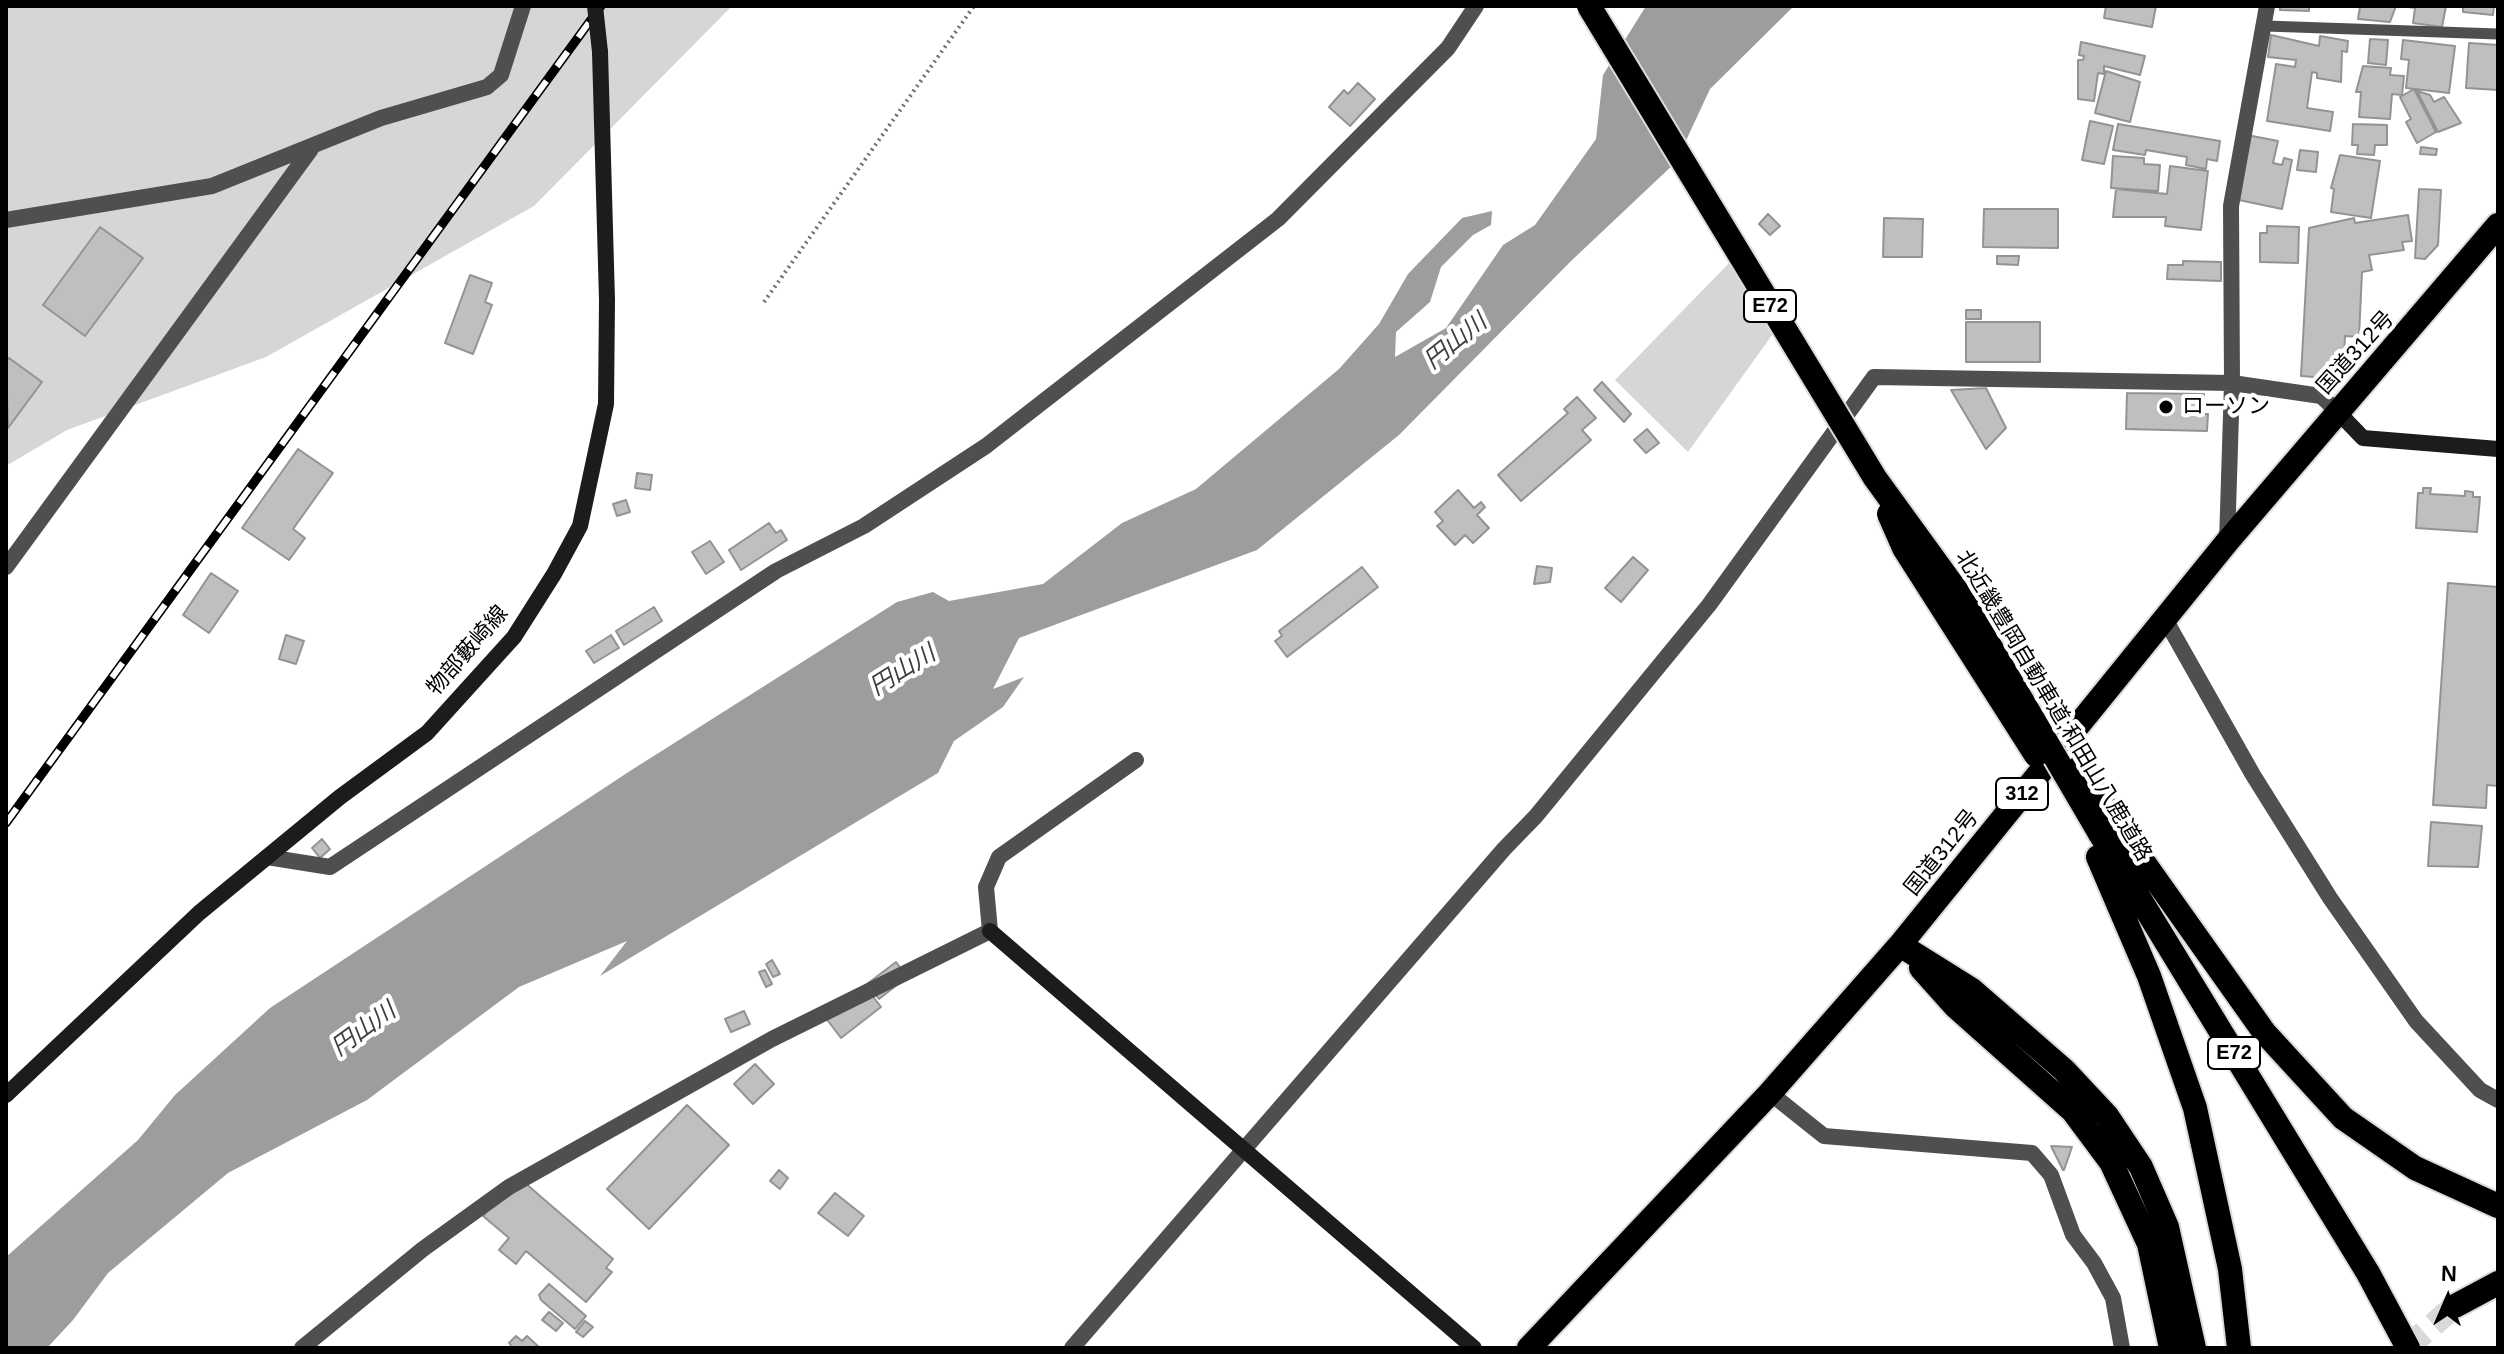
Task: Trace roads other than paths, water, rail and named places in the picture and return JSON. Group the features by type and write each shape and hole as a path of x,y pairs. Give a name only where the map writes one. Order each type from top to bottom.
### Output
{"highway":[{"name":"北近畿豊岡自動車道;和田山八鹿道路","path":"1589,6 1875,478 1962,598 2368,1273 2408,1348"},
{"name":"国道312号","path":"1529,1348 1770,1093 1900,945 2227,542 2498,225"},
{"path":"1875,478 1904,548 2101,831 2264,1032 2343,1118 2415,1168 2498,1206"},
{"path":"2101,831 2130,927 2195,1108 2226,1244 2239,1348"},
{"path":"1900,945 1955,1006 2047,1085 2094,1136 2126,1187 2149,1244 2171,1348"},
{"path":"1900,945 1972,990 2064,1070 2107,1116 2141,1167 2167,1227 2194,1348"},
{"name":"北近畿豊岡自動車道;和田山八鹿道路","path":"2368,1273 2423,1348"},
{"path":"2455,1306 2498,1283"}],"main road":[{"name":"物部藪崎線","path":"6,1095 199,913 340,797 427,733 514,637 580,526 606,404 607,300 600,52 595,6"},
{"path":"2338,412 2363,438 2498,449"},
{"path":"990,931 1474,1348"}],"street":[{"path":"6,220 212,186 381,118 487,87 501,75 523,6"},
{"path":"267,857 330,867 776,571 864,526 986,446 1278,219 1448,48 1476,6"},
{"path":"2227,542 2232,383 2231,206 2266,26 2267,6"},
{"path":"6,567 312,148"},
{"path":"1072,1348 1504,849 1536,816 1690,629 1874,377 2232,383 2321,396 2338,412"},
{"path":"2165,619 2253,775 2330,898 2416,1021 2480,1090 2498,1100"},
{"path":"302,1348 423,1249 509,1187 772,1039 990,931 986,887 999,857 1136,760"},
{"path":"1770,1093 1824,1136 2032,1153 2051,1175 2073,1235 2094,1263 2113,1298 2122,1348"}],"lane":[{"path":"2266,26 2498,34"}],"water":[{"name":"円山川","path":"1646,6 1794,6 1710,89 1676,162 1570,262 1399,435 1257,550 1019,638 993,689 1024,677 1003,707 954,741 938,773 600,976 627,941 519,987 367,1100 228,1173 108,1273 73,1320 47,1348 6,1348 6,1257 138,1140 175,1095 270,1008 630,771 897,602 933,592 949,601 1043,584 1122,523 1196,489 1339,369 1379,324 1408,274 1462,218 1492,211 1491,225 1473,235 1441,267 1430,302 1396,332 1395,357 1446,328 1503,245 1535,225 1596,139 1603,75"}],"tunnel":[{"path":"2406,1348 2455,1306"}],"railway":[{"path":"6,823 601,6"}],"place":[{"name":"ローソン","path":"2166,407"}]}
